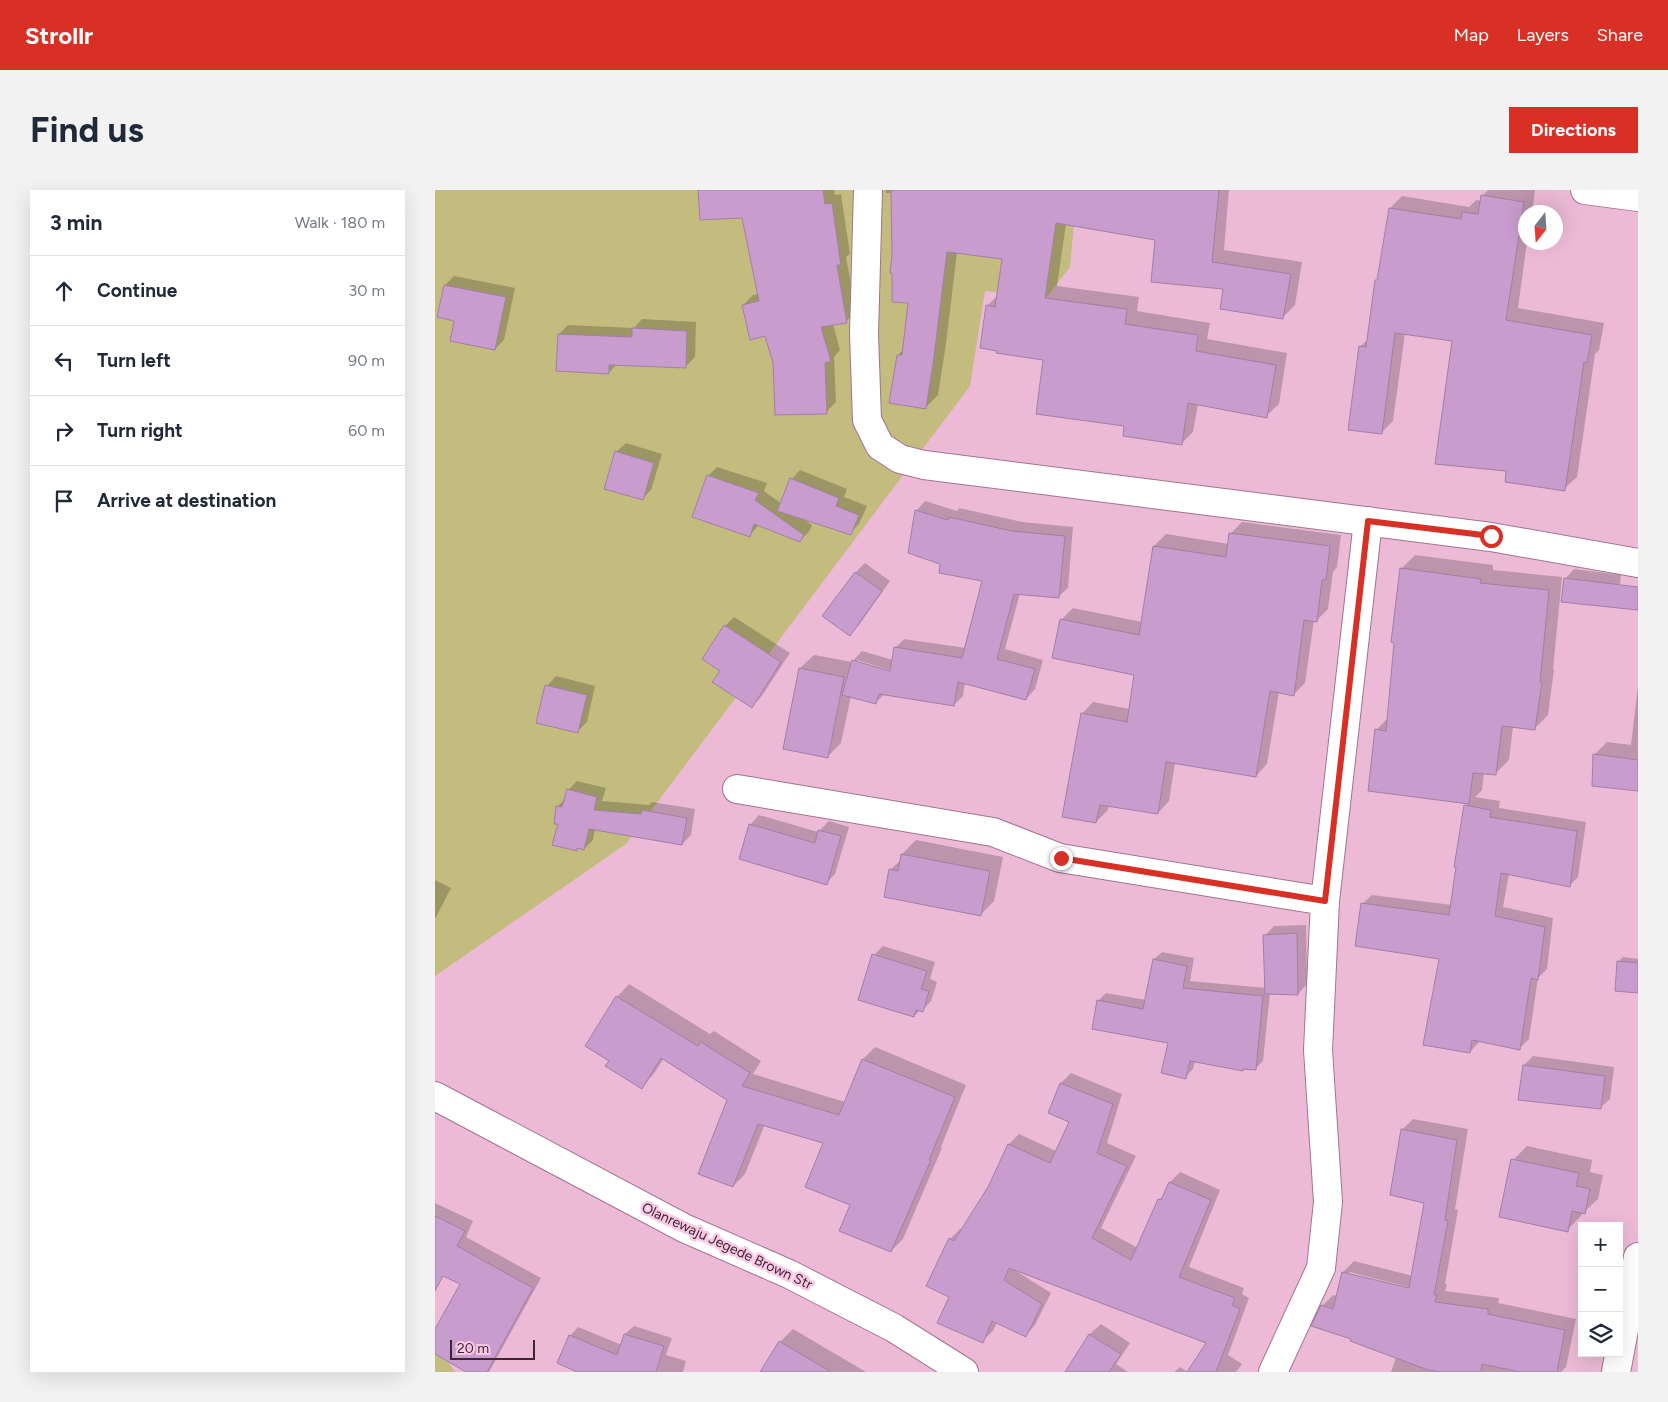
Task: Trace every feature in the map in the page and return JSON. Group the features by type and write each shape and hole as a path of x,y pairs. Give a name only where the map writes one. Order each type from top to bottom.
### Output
{"street":[{"path":"868,190 864,334 867,420 880,446 900,459 924,465 1491,536 1638,563"},
{"path":"1585,190 1638,198"},
{"path":"1273,1372 1321,1268 1328,1202 1318,1050 1325,901 1368,521"},
{"path":"737,789 993,832 1061,858 1325,901"},
{"name":"Olanrewaju Jegede Brown Str","path":"435,1096 684,1228 789,1274 893,1328 964,1372"},
{"path":"1616,1372 1638,1257"}],"shaded area":[{"path":"435,190 1077,190 1070,267 1046,298 985,291 970,386 626,844 435,976"},
{"path":"435,1343 455,1372 435,1372"}],"building":[{"path":"698,190 823,190 825,204 832,203 841,265 837,265 847,323 821,327 831,361 825,363 827,414 775,415 773,363 765,336 750,340 742,305 759,301 742,218 700,220"},
{"path":"891,190 1219,190 1212,262 1291,274 1283,319 1220,309 1223,289 1151,282 1155,240 1056,223 1045,298 1127,309 1125,324 1198,335 1196,351 1276,365 1267,418 1188,403 1182,445 1123,436 1124,426 1036,414 1043,360 996,353 997,351 980,348 986,305 995,307 1002,259 947,252 926,409 889,403 897,355 902,355 908,303 892,302 892,273 890,273 892,255"},
{"path":"1481,195 1524,202 1524,205 1518,205 1518,241 1506,320 1592,335 1587,363 1584,362 1565,491 1505,482 1506,471 1435,464 1452,341 1395,333 1382,434 1348,430 1359,346 1366,347 1375,280 1377,280 1389,208 1461,219 1462,212 1478,214"},
{"path":"444,285 506,297 495,350 450,341 454,321 437,317"},
{"path":"632,328 687,331 686,368 609,365 609,374 556,371 558,334 632,337"},
{"path":"615,451 654,463 643,500 604,489"},
{"path":"707,475 759,493 755,500 804,535 800,542 754,524 750,537 692,517"},
{"path":"790,478 839,498 836,506 859,515 851,535 777,511"},
{"path":"915,510 948,520 949,517 1012,531 1065,536 1059,598 1014,594 997,659 1035,669 1026,700 958,682 954,706 879,694 876,704 842,695 852,660 890,671 894,647 962,658 982,581 939,573 940,564 908,553"},
{"path":"1229,533 1330,546 1326,580 1322,580 1317,622 1304,620 1294,696 1270,691 1256,777 1166,762 1158,814 1100,805 1096,823 1062,817 1081,713 1127,722 1134,675 1052,658 1060,619 1139,635 1153,546 1226,557"},
{"path":"1400,568 1481,579 1480,583 1549,590 1540,682 1542,682 1535,730 1502,726 1496,775 1473,773 1469,804 1368,791 1375,729 1386,731 1394,643 1391,642"},
{"path":"855,572 882,591 850,636 822,616"},
{"path":"1564,578 1638,587 1638,610 1561,602"},
{"path":"724,625 781,662 752,708 712,682 720,671 702,659"},
{"path":"799,668 844,677 828,758 783,749"},
{"path":"545,685 587,695 578,733 536,723"},
{"path":"1593,754 1638,760 1638,791 1592,786"},
{"path":"567,789 597,797 594,810 641,814 642,810 687,818 682,845 589,829 584,850 577,848 577,851 552,845 558,824 554,824 556,806 562,807"},
{"path":"1464,805 1491,810 1490,817 1577,831 1570,887 1501,873 1495,916 1545,927 1538,980 1531,978 1520,1050 1472,1040 1470,1053 1423,1045 1439,959 1355,946 1361,903 1449,915 1456,867 1454,867"},
{"path":"749,824 815,843 818,830 841,836 827,885 739,859"},
{"path":"901,854 990,871 981,916 884,897 889,869 898,871"},
{"path":"1297,933 1298,995 1265,994 1263,935"},
{"path":"872,954 927,971 921,989 929,991 923,1012 916,1010 914,1017 858,1000"},
{"path":"1153,959 1187,966 1183,988 1263,996 1256,1070 1243,1069 1243,1071 1190,1061 1186,1079 1161,1073 1168,1043 1092,1029 1097,1000 1143,1009"},
{"path":"1617,961 1638,963 1638,993 1615,991"},
{"path":"616,996 698,1046 701,1042 750,1073 742,1086 839,1115 862,1059 955,1097 929,1160 931,1160 891,1252 839,1231 850,1205 805,1187 823,1143 758,1124 733,1187 698,1174 727,1100 661,1058 642,1089 605,1066 609,1061 585,1046"},
{"path":"1523,1065 1605,1076 1601,1109 1518,1100"},
{"path":"1060,1083 1113,1104 1097,1153 1127,1166 1092,1238 1131,1260 1158,1199 1161,1200 1169,1182 1211,1200 1179,1277 1235,1298 1232,1305 1240,1309 1216,1372 1187,1372 1206,1343 1009,1268 1004,1280 1042,1304 1026,1337 992,1321 983,1343 937,1323 949,1297 926,1286 949,1238 954,1241 988,1187 1008,1144 1050,1163 1069,1122 1048,1113"},
{"path":"1401,1129 1457,1140 1445,1220 1448,1221 1434,1295 1437,1295 1435,1302 1488,1309 1488,1314 1565,1330 1557,1372 1520,1372 1482,1364 1481,1372 1440,1372 1428,1370 1350,1341 1351,1339 1311,1326 1321,1305 1333,1309 1342,1272 1409,1288 1424,1203 1390,1195"},
{"path":"1511,1159 1579,1173 1576,1186 1590,1189 1585,1214 1572,1211 1568,1232 1499,1217"},
{"path":"435,1216 465,1231 457,1246 533,1288 487,1372 466,1372 435,1354 435,1329 460,1284 443,1276 435,1291"},
{"path":"624,1334 664,1346 656,1372 577,1372 557,1363 569,1335 617,1355"},
{"path":"1089,1334 1121,1354 1109,1372 1065,1372"},
{"path":"779,1341 831,1372 760,1372"}],"route":[{"path":"1061,858 1325,901 1368,521 1491,536"}]}
